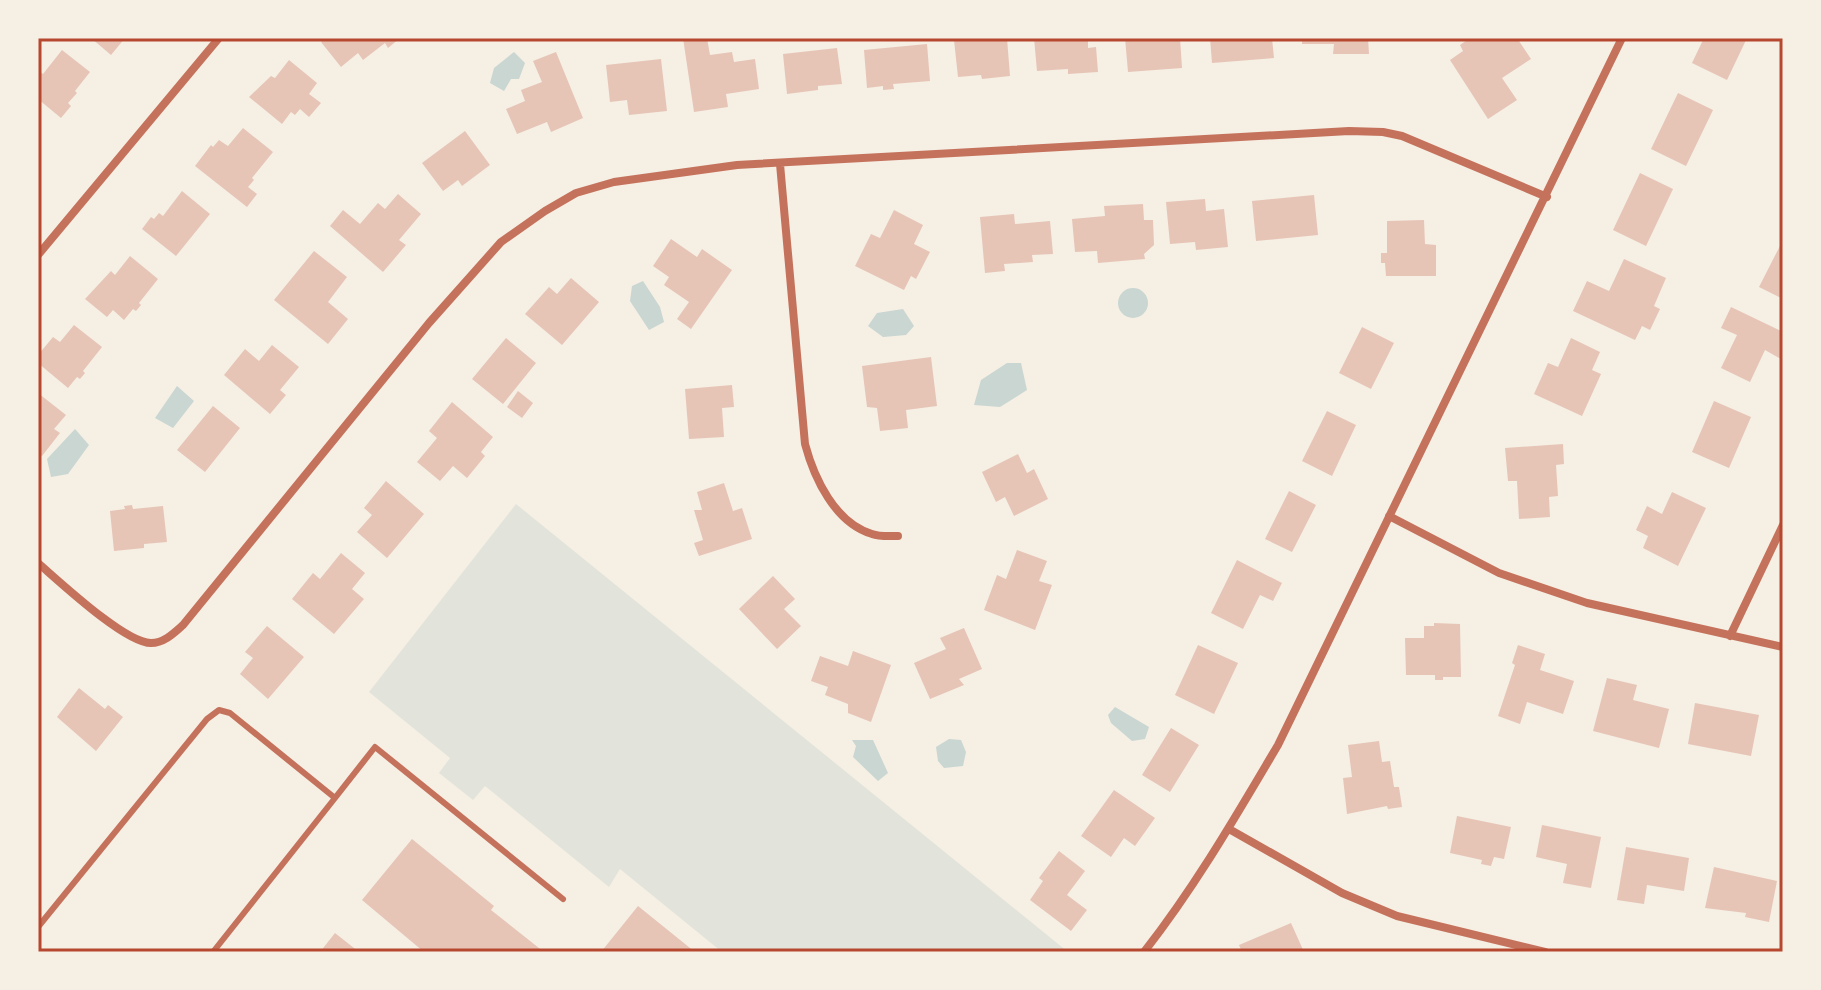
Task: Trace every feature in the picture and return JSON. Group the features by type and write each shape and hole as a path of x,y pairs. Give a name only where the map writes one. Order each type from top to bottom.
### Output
{"street":[{"path":"38,255 219,38"},
{"path":"1144,952 1176,911 1278,745 1622,38"},
{"path":"38,563 129,636 150,643 171,635 183,625 429,323 501,242 576,193 614,182 678,171 780,164 1272,133 1372,132 1402,136 1547,197"},
{"path":"780,164 805,444 812,469 824,492 852,522 871,534 898,536"},
{"path":"1389,516 1499,573 1587,603 1783,647"},
{"path":"1730,636 1783,525"},
{"path":"1229,829 1342,893 1397,916 1545,952"}],"lane":[{"path":"38,927 207,719 219,710 230,713 335,798"},
{"path":"213,952 375,747 563,899"}],"shaded area":[{"path":"514,52 525,63 519,79 511,79 504,91 490,83 494,68"},
{"path":"643,281 660,307 664,322 649,330 630,301 632,286"},
{"path":"1133,288 1144,292 1148,303 1144,314 1133,318 1122,314 1118,303 1122,292"},
{"path":"903,309 914,326 906,335 883,337 868,326 877,313"},
{"path":"1007,363 1021,363 1027,390 1000,407 974,405 981,380"},
{"path":"177,386 194,401 173,428 155,418"},
{"path":"75,429 89,445 68,474 51,477 47,459"},
{"path":"516,504 1068,952 722,952 620,869 609,887 485,786 473,800 439,773 450,758 369,692"},
{"path":"1115,707 1149,727 1145,739 1132,741 1111,723 1108,715"},
{"path":"949,739 961,740 966,752 963,766 944,768 938,761 936,747"},
{"path":"852,740 873,740 888,773 878,781 853,757 856,746"}],"building":[{"path":"91,38 125,38 111,55"},
{"path":"326,38 400,38 388,48 385,43 363,60 358,53 341,67 321,42"},
{"path":"683,38 707,38 710,55 732,52 734,62 755,59 759,89 726,94 728,107 694,112"},
{"path":"1007,38 1010,76 982,79 981,75 958,77 954,40"},
{"path":"1034,38 1088,38 1088,48 1096,47 1098,72 1068,74 1068,69 1037,71"},
{"path":"1125,38 1180,38 1182,68 1128,72"},
{"path":"1210,38 1272,38 1274,58 1212,63"},
{"path":"1302,38 1368,38 1369,54 1333,54 1334,44 1302,44"},
{"path":"1470,38 1517,38 1531,59 1502,78 1517,100 1488,119 1450,60 1463,51 1460,45"},
{"path":"1704,38 1747,38 1727,80 1692,63"},
{"path":"927,44 930,81 893,84 894,89 883,90 883,86 867,88 864,50"},
{"path":"837,48 842,84 787,94 783,54"},
{"path":"62,50 90,72 75,91 77,93 68,103 71,106 61,118 38,99 38,70 43,74"},
{"path":"556,52 583,118 551,132 547,122 517,134 506,109 525,101 521,90 542,82 533,61"},
{"path":"661,59 667,111 629,115 627,100 610,102 606,65"},
{"path":"289,60 317,83 309,94 321,103 309,117 300,109 295,115 291,112 282,124 249,97 271,76 275,78"},
{"path":"1678,93 1713,110 1686,166 1651,149"},
{"path":"243,128 273,152 252,178 254,180 248,187 257,194 247,207 195,166 211,145 213,147 219,140 228,146"},
{"path":"465,131 490,165 462,186 458,180 443,191 422,163"},
{"path":"1640,173 1673,189 1646,246 1613,230"},
{"path":"182,191 210,214 176,256 142,229 151,217 154,219 159,213 163,216"},
{"path":"398,194 421,214 399,240 406,245 383,272 330,226 343,210 360,224 378,203 385,209"},
{"path":"1314,195 1318,235 1256,241 1252,201"},
{"path":"1205,199 1206,211 1224,209 1228,247 1196,250 1195,242 1170,244 1166,202"},
{"path":"1143,204 1144,220 1153,220 1154,245 1144,254 1145,259 1098,263 1097,251 1075,252 1072,219 1105,216 1104,206"},
{"path":"894,210 923,225 914,244 930,252 916,279 911,276 904,290 855,266 871,234 880,238"},
{"path":"1014,214 1015,224 1050,221 1053,254 1032,255 1033,262 1004,264 1005,271 985,273 980,217"},
{"path":"1424,220 1425,244 1436,245 1436,276 1386,276 1381,253 1387,253 1387,221"},
{"path":"671,239 697,257 702,249 732,270 691,329 677,319 689,302 664,285 669,277 653,266"},
{"path":"1783,240 1783,299 1759,287"},
{"path":"314,251 347,277 328,302 348,319 328,344 274,300"},
{"path":"130,256 158,279 139,303 141,305 124,320 113,310 107,317 85,299 111,271 115,275"},
{"path":"1624,259 1666,278 1654,306 1660,309 1650,330 1642,326 1635,340 1573,311 1587,281 1609,291"},
{"path":"571,278 599,302 562,345 525,314 549,287 557,294"},
{"path":"1731,307 1783,332 1781,359 1765,350 1750,382 1721,368 1737,335 1721,328"},
{"path":"74,325 102,347 83,371 85,373 68,388 38,363 38,355 53,337 60,342"},
{"path":"1362,327 1394,343 1371,389 1339,373"},
{"path":"506,338 536,363 503,404 472,379"},
{"path":"1571,338 1600,352 1592,370 1601,374 1582,416 1534,394 1548,363 1558,367"},
{"path":"272,345 299,367 280,390 286,395 270,414 224,375 245,349 259,361"},
{"path":"931,357 937,406 906,410 908,428 880,431 877,408 867,407 862,366"},
{"path":"732,385 734,407 722,408 724,437 689,439 685,389"},
{"path":"518,391 533,403 522,418 507,407"},
{"path":"38,393 66,415 54,429 60,433 42,456 38,453"},
{"path":"1714,401 1751,417 1729,468 1692,452"},
{"path":"452,402 493,437 481,452 485,456 467,478 453,466 440,481 417,462 437,438 429,431"},
{"path":"213,406 240,428 205,472 177,450"},
{"path":"1327,411 1356,425 1332,476 1302,461"},
{"path":"1563,444 1564,464 1556,465 1558,496 1549,497 1550,517 1519,519 1517,481 1508,481 1505,448"},
{"path":"1018,454 1027,473 1034,469 1048,499 1014,516 1005,497 996,502 982,472"},
{"path":"386,481 424,514 387,558 357,532 372,515 364,508"},
{"path":"724,483 733,511 742,508 752,539 699,556 694,543 703,540 694,510 702,510 697,492"},
{"path":"1289,491 1316,505 1292,552 1265,539"},
{"path":"1672,492 1706,508 1678,566 1643,548 1648,536 1636,530 1647,506 1662,514"},
{"path":"132,505 133,509 163,506 167,542 114,551 110,511"},
{"path":"1017,550 1047,561 1039,581 1052,585 1035,630 984,610 997,575 1006,579"},
{"path":"341,553 365,573 352,589 364,599 334,634 292,599 313,573 320,579"},
{"path":"1237,560 1282,583 1273,601 1260,595 1243,629 1211,613"},
{"path":"773,576 795,599 784,609 801,626 777,649 739,609"},
{"path":"1434,623 1460,624 1461,677 1435,680 1435,675 1406,675 1405,638 1424,638 1424,626 1434,626"},
{"path":"267,626 304,657 268,699 240,674 253,658 245,652"},
{"path":"964,628 982,669 959,679 964,685 930,699 914,663 946,649 940,638"},
{"path":"1198,645 1238,663 1214,714 1175,695"},
{"path":"1518,645 1545,654 1540,670 1574,681 1563,714 1527,702 1520,724 1498,716 1515,665 1512,663"},
{"path":"853,651 891,665 871,722 848,713 848,704 825,695 828,687 811,681 820,656 848,666"},
{"path":"1607,678 1637,685 1633,700 1669,709 1659,748 1593,731"},
{"path":"79,688 105,709 108,705 123,717 96,751 57,717"},
{"path":"1695,703 1759,715 1751,756 1688,744"},
{"path":"1171,728 1199,745 1170,792 1142,775"},
{"path":"1379,741 1382,762 1390,761 1394,787 1399,787 1402,807 1388,809 1387,806 1347,814 1343,778 1352,777 1348,745"},
{"path":"1114,790 1155,818 1135,846 1124,838 1111,857 1081,836"},
{"path":"1457,816 1511,827 1504,859 1494,857 1491,866 1481,864 1482,860 1450,853"},
{"path":"1542,825 1601,837 1591,888 1563,883 1567,864 1536,857"},
{"path":"412,839 494,906 491,910 544,952 424,952 362,900"},
{"path":"1626,847 1689,858 1684,891 1647,885 1644,904 1617,900"},
{"path":"1059,851 1085,871 1067,895 1087,910 1071,931 1030,900 1043,881 1039,878"},
{"path":"1714,867 1777,881 1769,922 1745,917 1746,913 1705,908"},
{"path":"638,906 695,952 601,952"},
{"path":"1291,923 1304,952 1242,952 1239,945"},
{"path":"335,933 359,952 320,952"}]}
